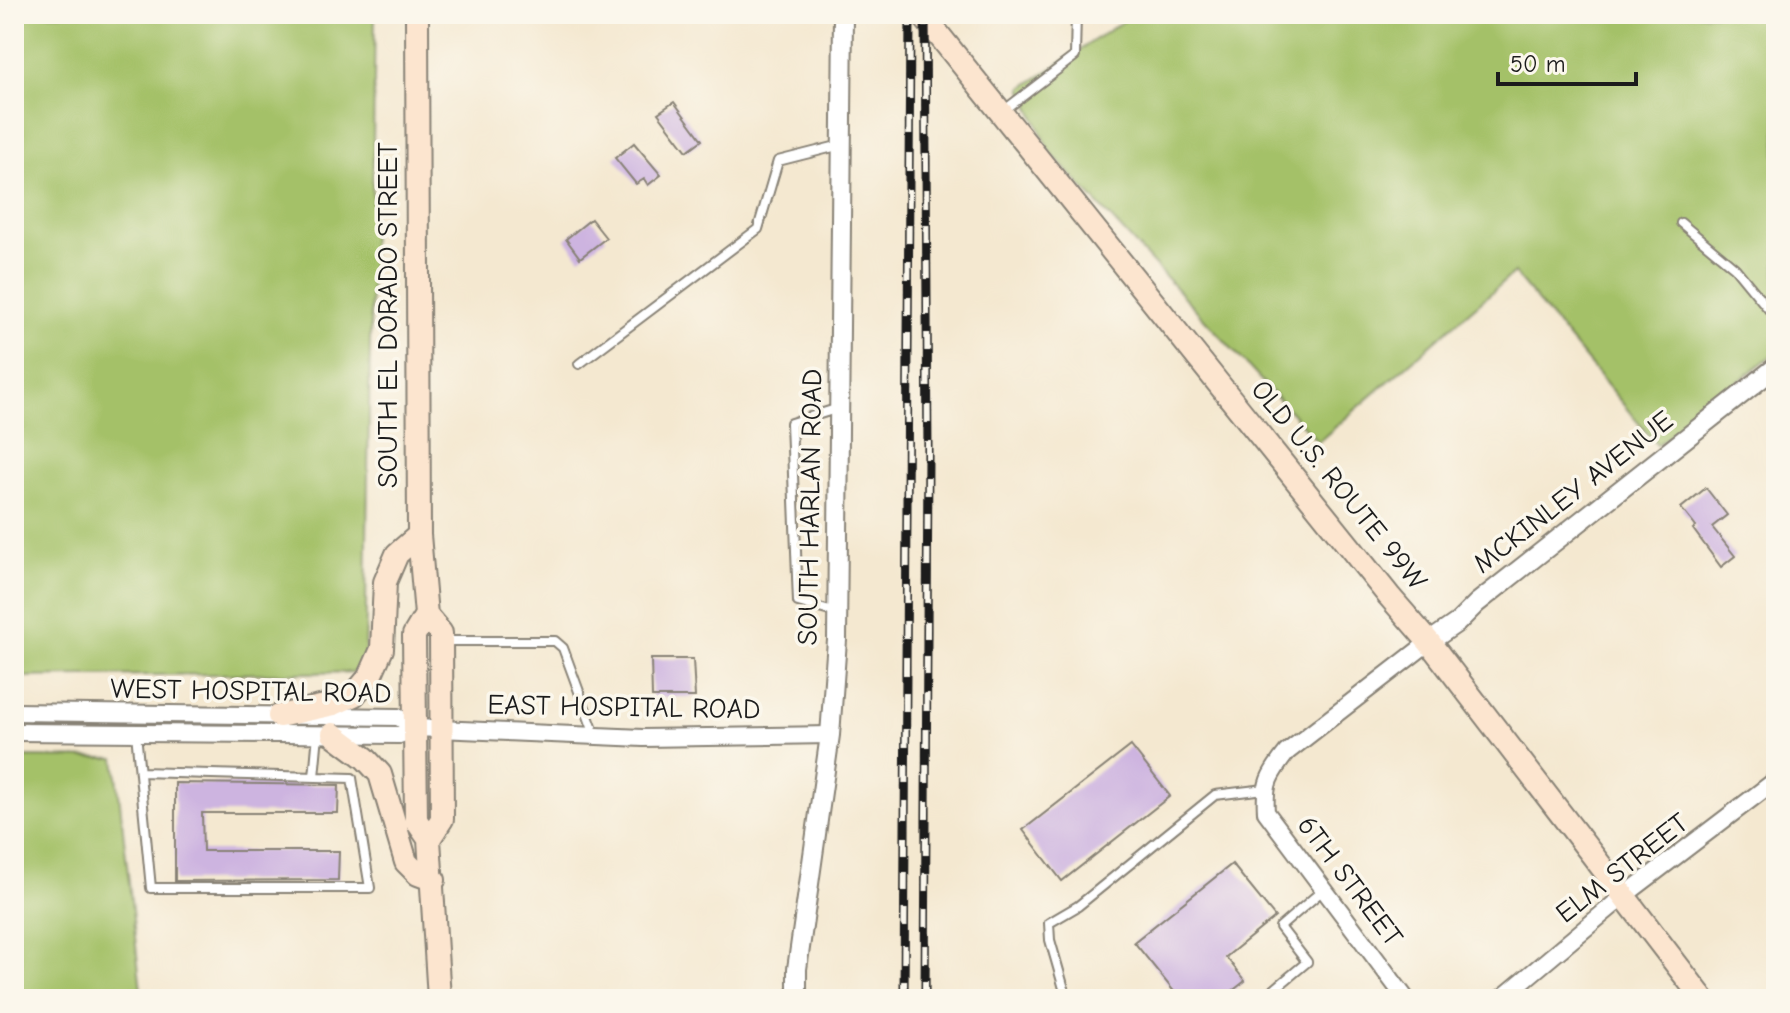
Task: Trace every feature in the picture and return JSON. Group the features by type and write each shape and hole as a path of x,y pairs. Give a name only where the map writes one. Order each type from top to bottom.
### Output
{"main road":[{"name":"SOUTH EL DORADO STREET","path":"417,14 419,535 426,615 441,633 443,729 442,819 429,839"},
{"name":"OLD U.S. ROUTE 99W","path":"922,14 1379,584 1429,642 1703,999"},
{"path":"279,716 334,704 354,695 370,676 382,649 385,582 397,554 419,535"},
{"name":"SOUTH EL DORADO STREET","path":"426,615 414,635 416,820 429,839 434,880 439,999"},
{"path":"326,734 365,758 380,774 406,862 418,874 434,880"}],"street":[{"name":"SOUTH HARLAN ROAD","path":"797,999 797,969 830,735 838,614 843,14"},
{"name":"MCKINLEY AVENUE","path":"1265,789 1271,773 1287,752 1458,622 1477,603 1776,367"},
{"name":"WEST HOSPITAL ROAD","path":"14,712 398,717 416,728"},
{"name":"WEST HOSPITAL ROAD","path":"14,732 399,735 416,728"},
{"name":"EAST HOSPITAL ROAD","path":"416,728 643,738 830,735"},
{"name":"ELM STREET","path":"1501,999 1625,895 1776,780"},
{"name":"6TH STREET","path":"1265,789 1266,812 1406,999"}],"lane":[{"path":"1002,113 1075,56 1076,14"},
{"path":"579,364 758,229 778,161 842,145"},
{"path":"1681,223 1735,268 1776,318"},
{"path":"838,614 798,602 791,423 839,408"},
{"path":"440,641 555,641 560,644 595,735"},
{"path":"136,733 151,888 370,888 352,778 140,772"},
{"path":"314,777 326,734"},
{"path":"1067,999 1055,961 1049,923 1078,906 1215,795 1265,789"},
{"path":"1263,999 1307,962 1280,927 1324,889"}],"green space":[{"path":"14,14 375,14 365,672 14,677"},
{"path":"1134,14 1776,14 1776,352 1657,445 1514,273 1318,442 1049,151 1022,88"},
{"path":"14,757 115,758 142,999 14,999"}],"building":[{"path":"674,102 702,140 687,151 658,113"},
{"path":"634,143 661,175 648,185 644,179 636,184 615,158"},
{"path":"591,219 606,238 580,258 566,239"},
{"path":"1706,488 1727,515 1712,527 1735,556 1721,567 1681,508"},
{"path":"651,659 693,659 695,697 652,697"},
{"path":"1131,746 1170,796 1062,881 1023,830"},
{"path":"175,783 339,785 338,813 202,813 203,851 339,851 338,880 175,881"},
{"path":"1232,864 1275,917 1226,957 1245,981 1222,999 1180,999 1134,942"}],"railway":[{"path":"904,999 910,14"},
{"path":"925,14 928,453 925,999"}]}
